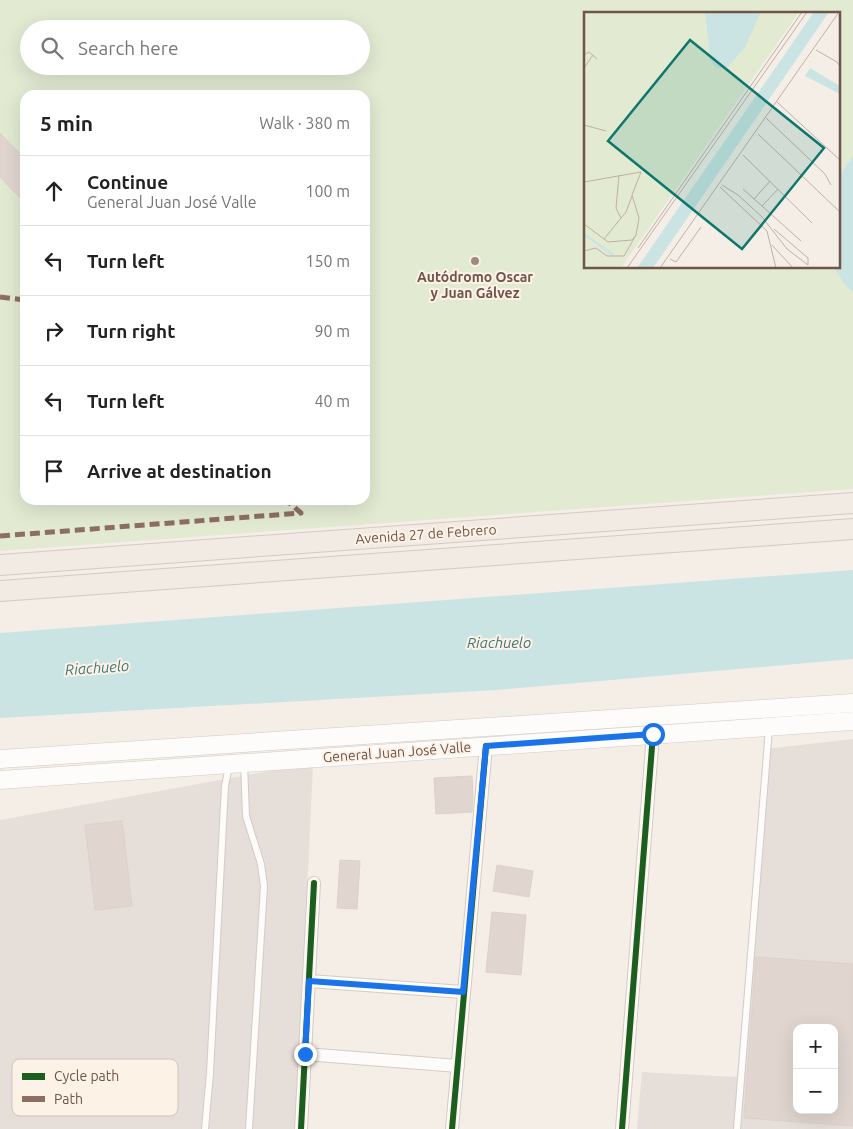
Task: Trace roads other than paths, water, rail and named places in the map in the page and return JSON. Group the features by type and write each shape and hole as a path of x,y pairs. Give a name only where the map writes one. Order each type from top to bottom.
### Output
{"main road":[{"name":"Avenida 27 de Febrero","path":"0,565 853,503"},
{"name":"Avenida 27 de Febrero","path":"0,591 853,529"},
{"name":"General Juan José Valle","path":"0,780 653,734 768,718 853,703"},
{"name":"General Juan José Valle","path":"0,759 768,718 853,721"}],"street":[{"path":"622,1129 653,734"},
{"path":"452,1129 486,746"},
{"path":"301,1129 314,883"},
{"path":"309,981 463,992"},
{"path":"305,1054 458,1066"}],"lane":[{"path":"737,1129 768,718"},
{"path":"205,1129 226,786 236,764"},
{"path":"236,764 246,816 261,864 264,886 250,1129"}],"water":[{"path":"853,156 853,292 846,286 835,269 840,269 840,175"},
{"name":"Riachuelo","path":"853,570 853,659 496,690 0,718 0,633"}],"place":[{"name":"Autódromo Oscar y Juan Gálvez","path":"475,261"}]}
